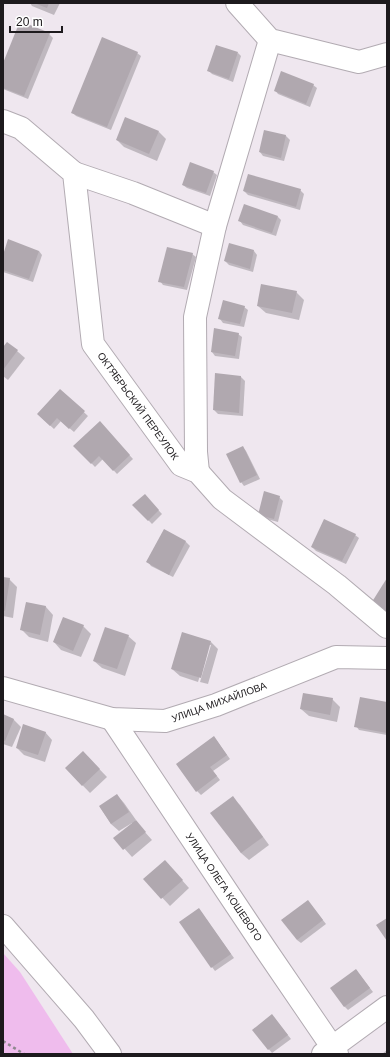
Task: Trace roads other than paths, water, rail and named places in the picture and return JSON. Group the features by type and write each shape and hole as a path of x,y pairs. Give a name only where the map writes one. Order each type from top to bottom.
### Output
{"street":[{"path":"237,3 270,40 358,62 387,54"},
{"path":"198,472 196,452 195,317 215,226 270,40"},
{"path":"3,121 21,128 74,174 133,193 215,226"},
{"name":"ОКТЯБРЬСКИЙ ПЕРЕУЛОК","path":"74,174 92,344 182,465 198,472 222,499 337,585 387,627"},
{"name":"УЛИЦА МИХАЙЛОВА","path":"3,688 112,718 165,721 216,705 336,657 387,658"},
{"name":"УЛИЦА ОЛЕГА КОШЕВОГО","path":"112,718 331,1052"},
{"path":"3,926 84,1019 110,1054"},
{"path":"331,1052 387,1007"}]}
